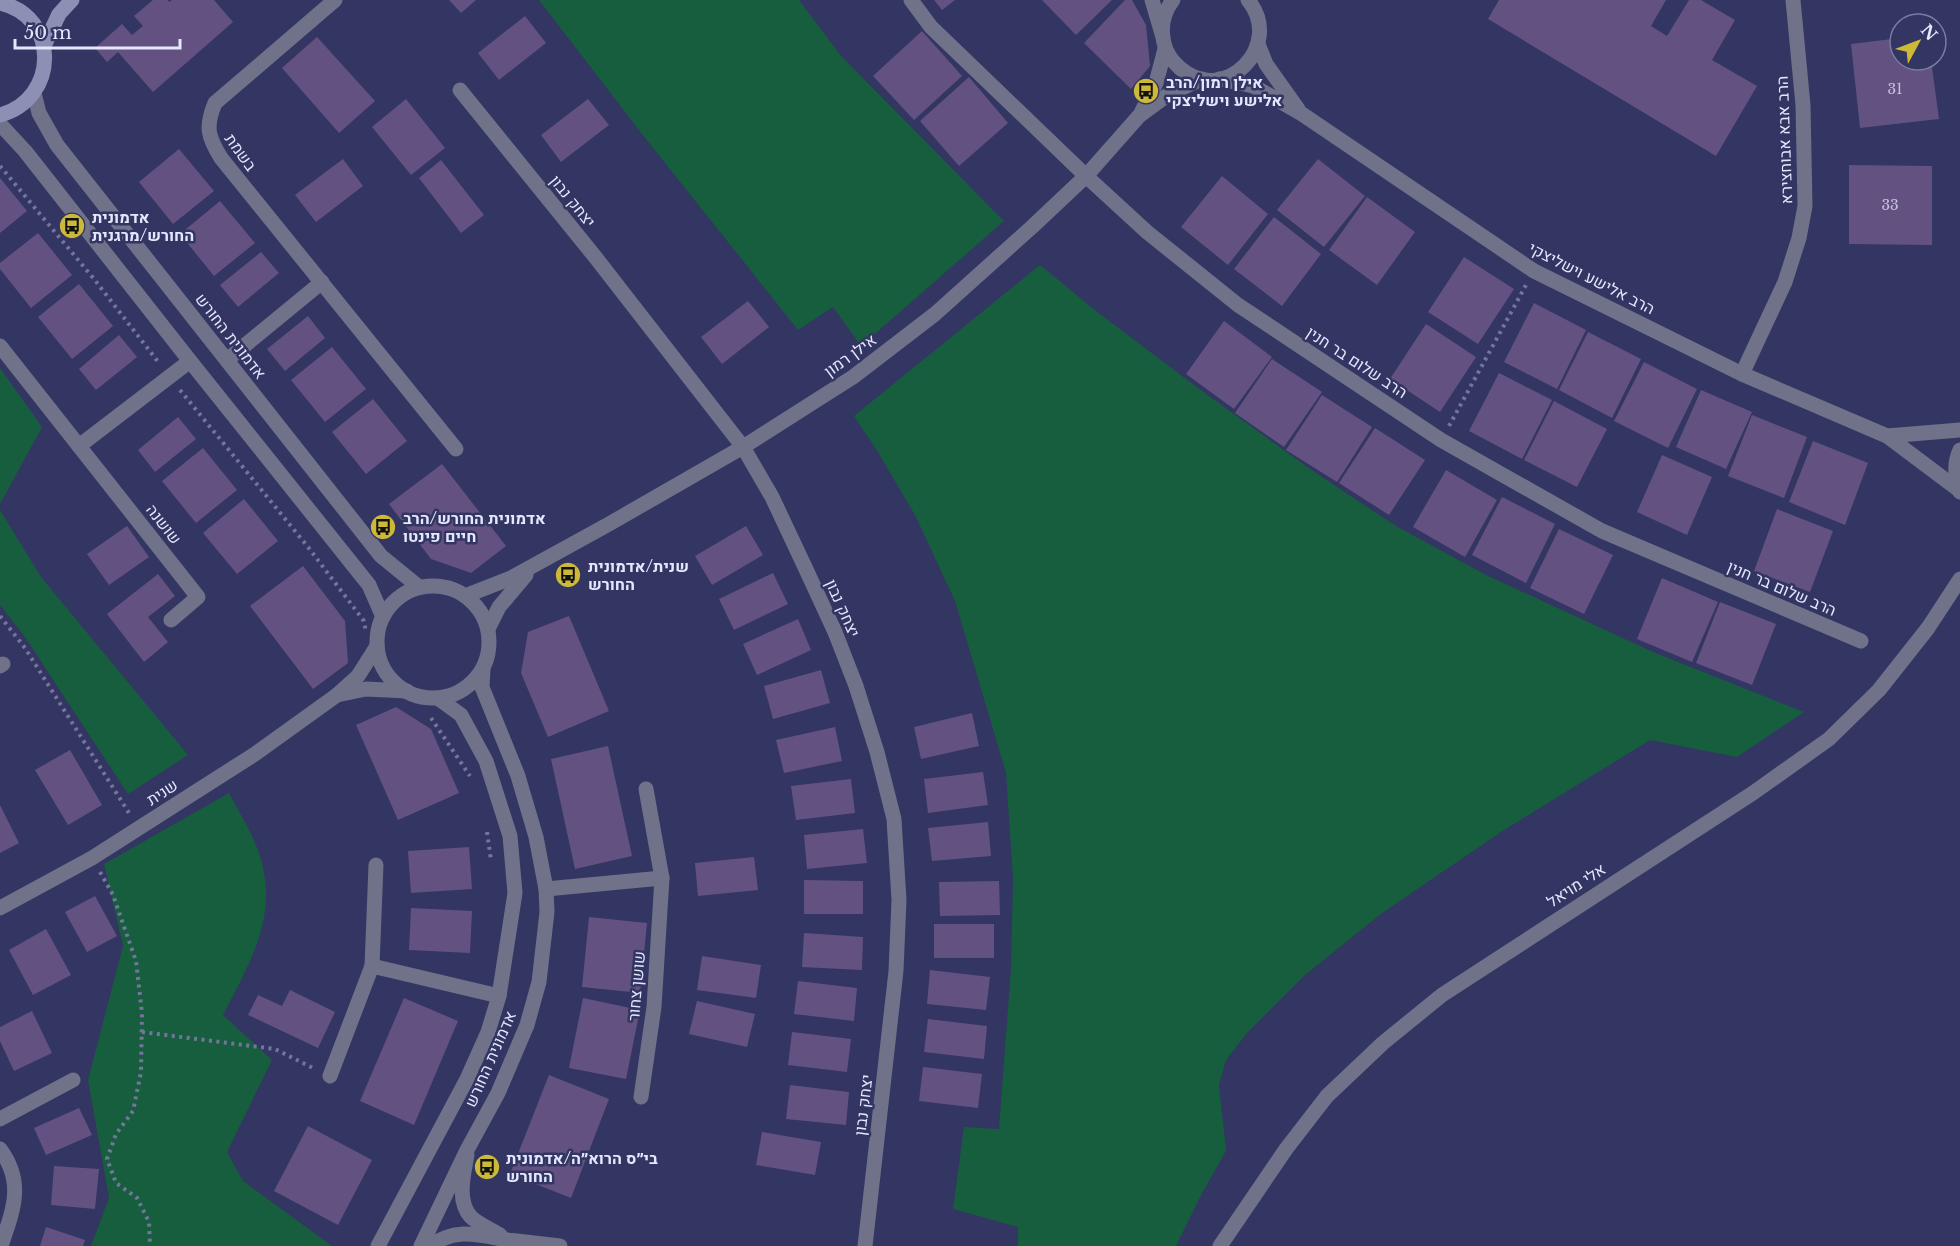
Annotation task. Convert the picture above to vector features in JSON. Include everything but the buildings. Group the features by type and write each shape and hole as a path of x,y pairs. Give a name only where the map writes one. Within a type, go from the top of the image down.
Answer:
{"main road":[{"path":"44,46 59,14 72,0"},
{"path":"0,1 27,16 38,30 44,46 45,67 34,93 18,107 0,115"}],"street":[{"name":"בשמת","path":"335,0 215,103 209,119 210,140 221,158 456,449"},
{"name":"הרב שלום בר חנין","path":"910,0 932,27 1086,176 1147,232 1238,305 1441,440 1602,531 1861,641"},
{"path":"1152,0 1163,42 1174,63 1186,74 1202,79"},
{"name":"אילן רמון","path":"1139,116 1156,83 1163,42 1162,20 1173,0"},
{"path":"1248,0 1258,19"},
{"path":"1220,79 1233,75 1253,56 1258,44 1258,19 1265,0"},
{"name":"הרב אבא אבוחצירא","path":"1742,374 1785,282 1799,238 1805,206 1803,105 1793,0"},
{"name":"הרב אלישע וישליצקי","path":"1258,44 1266,64 1302,114"},
{"name":"אילן רמון","path":"465,596 491,587 537,564 743,447 853,377 935,314 1086,176 1139,116 1169,94 1202,79"},
{"name":"הרב אלישע וישליצקי","path":"1202,79 1220,79 1253,86 1302,114 1534,271 1742,374 1887,436 1959,490"},
{"name":"יצחק נבון","path":"460,90 596,258 743,447 772,497 835,632 856,686 878,752 894,819 898,900 896,971 865,1246"},
{"name":"אדמונית החורש","path":"34,93 39,113 57,145 381,556 420,587"},
{"path":"0,124 25,151 369,585 383,617"},
{"path":"227,360 322,282"},
{"name":"שושנה","path":"0,346 198,597 171,620"},
{"path":"79,446 190,361"},
{"name":"הרב אלישע וישליצקי","path":"1887,436 1960,430"},
{"path":"1959,490 1955,473 1960,450"},
{"name":"אילן רמון","path":"488,629 499,607 537,564"},
{"name":"אלי מויאל","path":"1224,1243 1286,1149 1327,1096 1383,1043 1442,995 1753,793 1829,739 1879,690 1928,628 1960,579"},
{"path":"420,587 447,588 465,596 479,610 488,629 489,650 483,669 465,689 440,699 424,698 398,686 385,671 377,646 379,626 383,617 399,598 420,587"},
{"name":"שנית","path":"0,908 92,858 255,754 337,695 358,676 377,646"},
{"name":"אדמונית החורש","path":"421,1246 467,1150 498,1093 527,1024 538,982 547,912 546,889 536,837 518,776 482,687 483,669"},
{"name":"שנית","path":"337,695 366,690 407,691"},
{"name":"אדמונית החורש","path":"378,1246 467,1079 488,1032 499,996 515,893 510,836 486,761 461,715 440,699"},
{"name":"שושן צחור","path":"641,1097 654,1007 662,879 646,789"},
{"path":"330,1076 372,966 376,865"},
{"path":"546,889 662,879"},
{"path":"372,966 499,996"},
{"path":"0,1119 73,1080"},
{"path":"0,1149 7,1159 15,1182 14,1207 1,1246"},
{"path":"467,1150 462,1185 463,1202 471,1216 508,1240"},
{"path":"430,1246 444,1236 474,1233 508,1240 560,1246"}],"path":[{"path":"1441,440 1534,271"},
{"path":"0,616 25,648 139,829"},
{"path":"92,858 113,895 136,961 142,1013 141,1072 133,1111 116,1134 107,1159 116,1183 137,1198 149,1222 150,1246"},
{"path":"142,1032 274,1049 330,1076"}],"green space":[{"path":"539,0 799,0 841,56 1004,221 861,346 833,307 798,330"},
{"path":"1040,265 1096,311 1198,388 1310,469 1396,526 1486,575 1653,652 1804,712 1737,757 1650,740 1504,830 1382,913 1305,975 1247,1033 1226,1060 1219,1085 1226,1151 1176,1246 1018,1246 1018,1227 953,1209 964,1127 999,1129 1011,968 1013,879 1006,773 955,601 915,515 854,416"},
{"path":"0,368 42,427 0,504"},
{"path":"0,510 41,577 188,755 128,794 25,637 0,605"},
{"path":"229,793 253,838 262,863 266,886 261,930 254,951 223,1015 272,1060 227,1152 243,1181 332,1246 91,1246 109,1198 88,1080 123,946 104,864"}],"place":[{"name":"אילן רמון/הרב אלישע וישליצקי","path":"1146,91"},
{"name":"אדמונית החורש/מרגנית","path":"72,226"},
{"name":"אדמונית החורש/הרב חיים פינטו","path":"383,527"},
{"name":"שנית/אדמונית החורש","path":"568,575"},
{"name":"בי״ס הרוא״ה/אדמונית החורש","path":"487,1167"}]}
